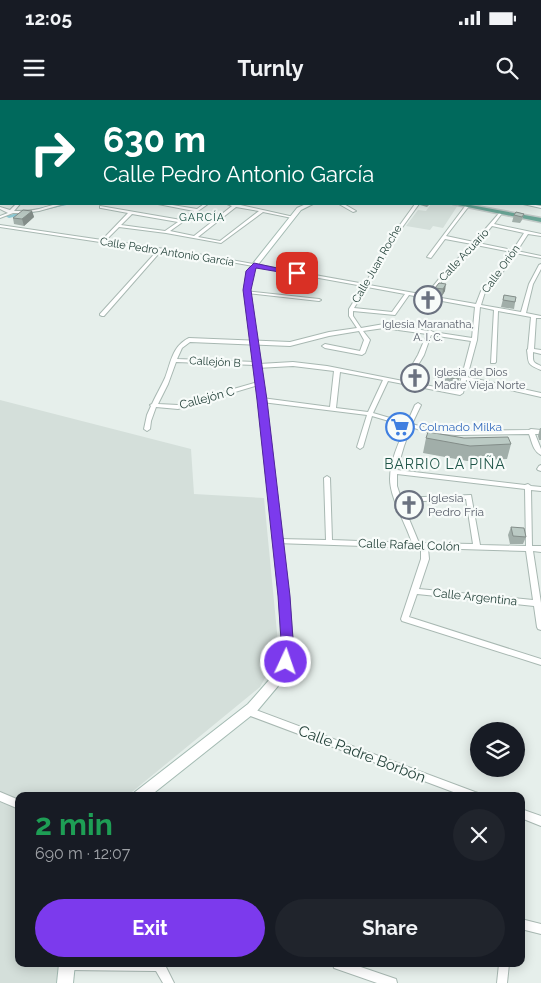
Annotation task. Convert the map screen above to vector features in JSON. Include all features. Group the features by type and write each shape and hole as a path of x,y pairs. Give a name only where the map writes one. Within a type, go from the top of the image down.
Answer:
{"main road":[{"path":"145,792 248,711 273,684 288,654 278,541 260,383 247,292 250,271 254,265 299,209 308,205"},
{"path":"462,205 541,220"},
{"path":"65,983 67,967"}],"street":[{"path":"10,213 17,205"},
{"path":"40,209 45,205"},
{"path":"0,218 10,213 58,205"},
{"path":"166,205 196,210"},
{"path":"166,232 204,205"},
{"path":"195,237 236,205 292,218"},
{"path":"343,205 354,211"},
{"name":"Calle Juan Roche","path":"325,346 362,353 367,340 351,316 350,309 388,249 400,224 415,205"},
{"path":"429,257 467,206"},
{"path":"102,207 181,221"},
{"path":"0,208 10,213"},
{"path":"118,226 222,241 262,211"},
{"path":"102,242 131,212"},
{"name":"Calle Acuario","path":"427,297 446,273 476,244 501,212"},
{"path":"492,225 541,235"},
{"name":"Calle Pedro Antonio García","path":"0,226 254,265 541,317"},
{"name":"Calle Orión","path":"478,306 483,290 491,286 526,232"},
{"path":"443,237 541,257"},
{"path":"102,315 160,250"},
{"path":"523,314 531,284 541,265"},
{"path":"247,292 320,300"},
{"path":"350,309 393,314 408,293"},
{"path":"478,306 474,340 465,378 541,395"},
{"path":"493,362 496,310"},
{"path":"534,316 530,350 531,362 541,368"},
{"path":"147,429 153,405 168,377 173,360 185,342 191,339 290,344 360,328 384,326 474,340"},
{"path":"404,383 421,354 430,332"},
{"path":"530,350 541,352"},
{"name":"Callejón B","path":"173,360 257,365 293,364 337,370 460,393 465,378"},
{"path":"333,409 337,370"},
{"path":"360,446 370,414 386,379"},
{"name":"Callejón C","path":"153,405 178,407 260,383"},
{"path":"262,400 370,414 430,432 464,435 541,432"},
{"path":"418,405 408,424 394,472 393,485 425,559 405,619 541,662"},
{"path":"531,431 537,448 541,452"},
{"path":"394,472 541,489"},
{"path":"327,478 329,542"},
{"path":"528,486 529,548 541,627"},
{"path":"400,500 469,497 477,546"},
{"name":"Calle Rafael Colón","path":"278,541 541,549"},
{"name":"Calle Argentina","path":"414,591 537,603"},
{"name":"Calle Padre Borbón","path":"248,711 464,792"},
{"path":"0,796 15,803"},
{"path":"525,815 541,821"},
{"path":"525,925 541,929"},
{"path":"161,967 169,983"},
{"path":"347,967 392,983"},
{"path":"502,983 504,967"}],"shaded area":[{"path":"430,205 458,205 443,228 433,226 430,230 406,226 418,210 426,211"},
{"path":"0,400 191,449 194,494 264,498 279,653 260,687 132,792 15,792 15,967 62,967 60,983 0,983"}],"building":[{"path":"23,210 32,211 22,219 13,218"},
{"path":"516,212 524,214 522,217 514,215"},
{"path":"439,283 446,284 443,289 435,288"},
{"path":"504,295 516,297 515,302 503,300"},
{"path":"417,365 422,366 419,375 412,373"},
{"path":"447,370 461,372 459,379 445,377"},
{"path":"428,432 464,438 508,437 511,444 470,446 426,438"},
{"path":"511,527 524,528 526,537 513,536"}],"waterway":[{"path":"9,216 62,205"}],"place":[{"name":"Iglesia Maranatha, A. I. C.","path":"428,300"},
{"name":"Iglesia de Dios Madre Vieja Norte","path":"415,378"},
{"name":"Colmado Milka","path":"400,427"},
{"name":"Iglesia Pedro Fria","path":"409,505"}],"district":[{"name":"GARCÍA","path":"202,217"},
{"name":"BARRIO LA PIÑA","path":"445,464"}],"route":[{"path":"286,662 288,654 284,596 272,506 262,400 247,290 250,271 254,265 297,273"}]}
